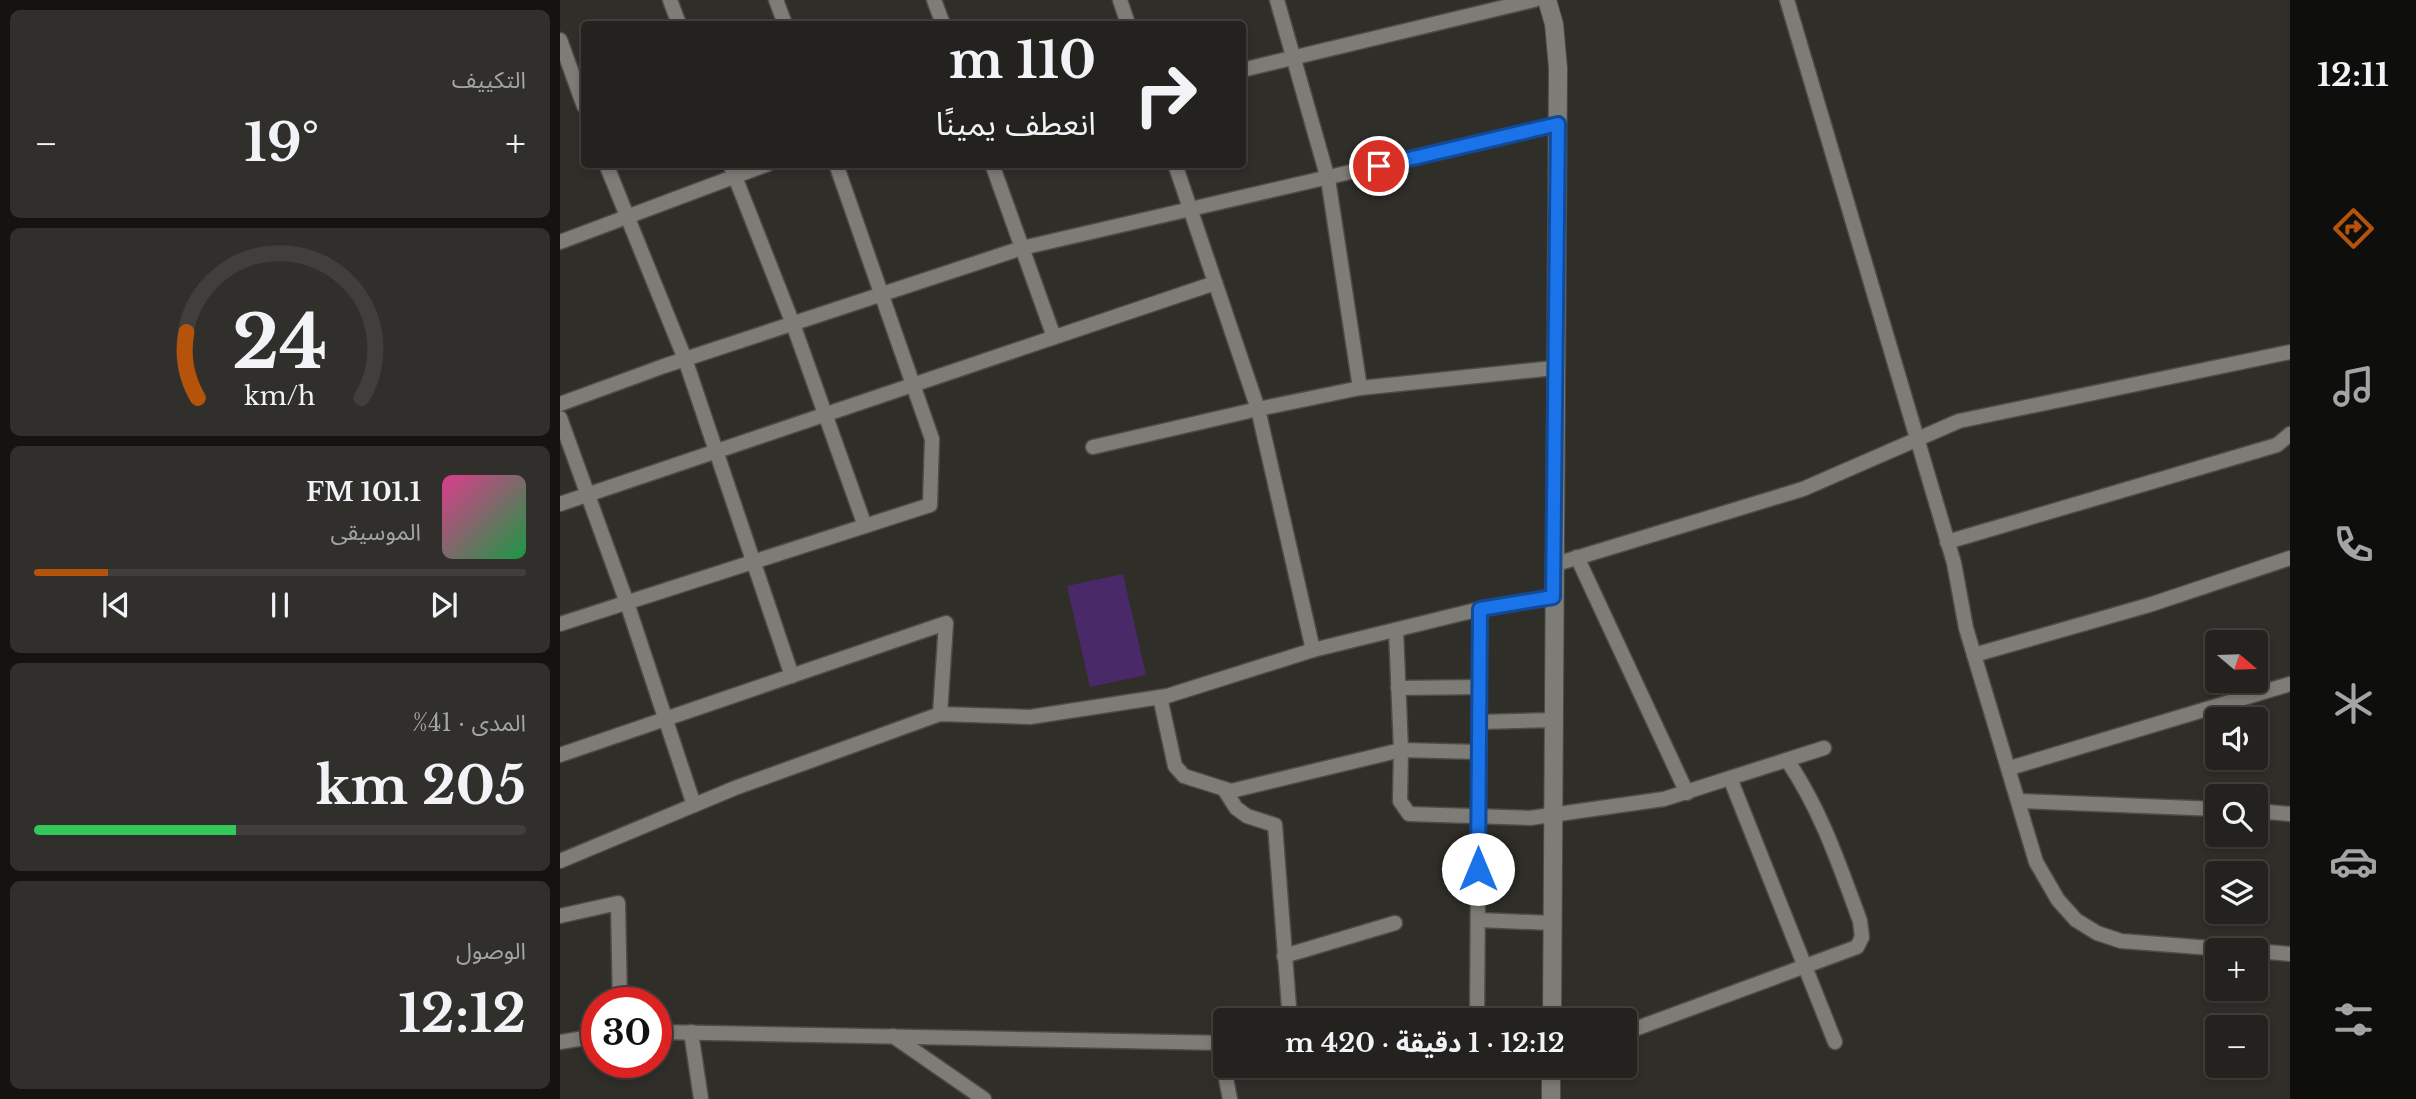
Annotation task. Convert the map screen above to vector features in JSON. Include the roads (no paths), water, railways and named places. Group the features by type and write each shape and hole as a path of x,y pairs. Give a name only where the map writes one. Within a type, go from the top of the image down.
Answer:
{"street":[{"path":"670,0 678,21"},
{"path":"776,0 784,21"},
{"path":"934,0 942,21"},
{"path":"1120,0 1127,21"},
{"path":"1277,0 1328,179 1360,388"},
{"path":"1246,69 1534,0"},
{"path":"1547,0 1554,24 1558,68 1552,1008"},
{"path":"1787,0 1917,437 1947,542 1974,655 2020,801 2036,862 2058,900 2076,920 2097,933 2121,941 2205,948"},
{"path":"560,40 581,98"},
{"path":"560,404 685,359 1022,248 1558,124"},
{"path":"608,168 685,359 792,676"},
{"path":"560,624 930,505 932,439 837,168"},
{"path":"993,168 1054,337"},
{"path":"1176,168 1258,408 1313,650"},
{"path":"560,242 626,217 732,170 793,324 865,526"},
{"path":"560,504 1215,282"},
{"path":"1553,565 1803,489 1917,437 1959,421 2290,352"},
{"path":"1093,447 1258,408 1360,388 1554,368"},
{"path":"560,418 627,603 694,805"},
{"path":"1947,542 2277,445 2290,434"},
{"path":"1577,557 1687,793"},
{"path":"1974,655 2149,606 2290,558"},
{"path":"560,861 694,805 940,714 1030,717 1160,697 1313,650 1480,609 1553,597"},
{"path":"1477,1008 1480,609"},
{"path":"560,755 946,623 940,714"},
{"path":"1396,630 1401,750 1400,801 1402,808 1409,814 1421,817 1530,818 1664,799 1824,748"},
{"path":"2010,768 2290,684"},
{"path":"1398,688 1479,687"},
{"path":"1160,697 1175,766 1184,776 1224,789 1244,790 1322,766 1401,750 1479,752"},
{"path":"1479,722 1553,720"},
{"path":"1637,1028 1857,947 1862,937 1860,921 1825,825 1810,793 1787,760"},
{"path":"1730,778 1835,1042"},
{"path":"1224,789 1236,808 1247,816 1275,825 1289,1008"},
{"path":"2020,801 2205,809"},
{"path":"2268,812 2290,814"},
{"path":"560,916 618,903 620,987"},
{"path":"1478,920 1552,923"},
{"path":"1284,956 1395,923"},
{"path":"2268,952 2290,954"},
{"path":"672,1032 1213,1043"},
{"path":"691,1032 701,1099"},
{"path":"892,1035 984,1099"},
{"path":"560,1042 581,1039"},
{"path":"1227,1078 1230,1099"},
{"path":"1551,1078 1551,1099"}]}
